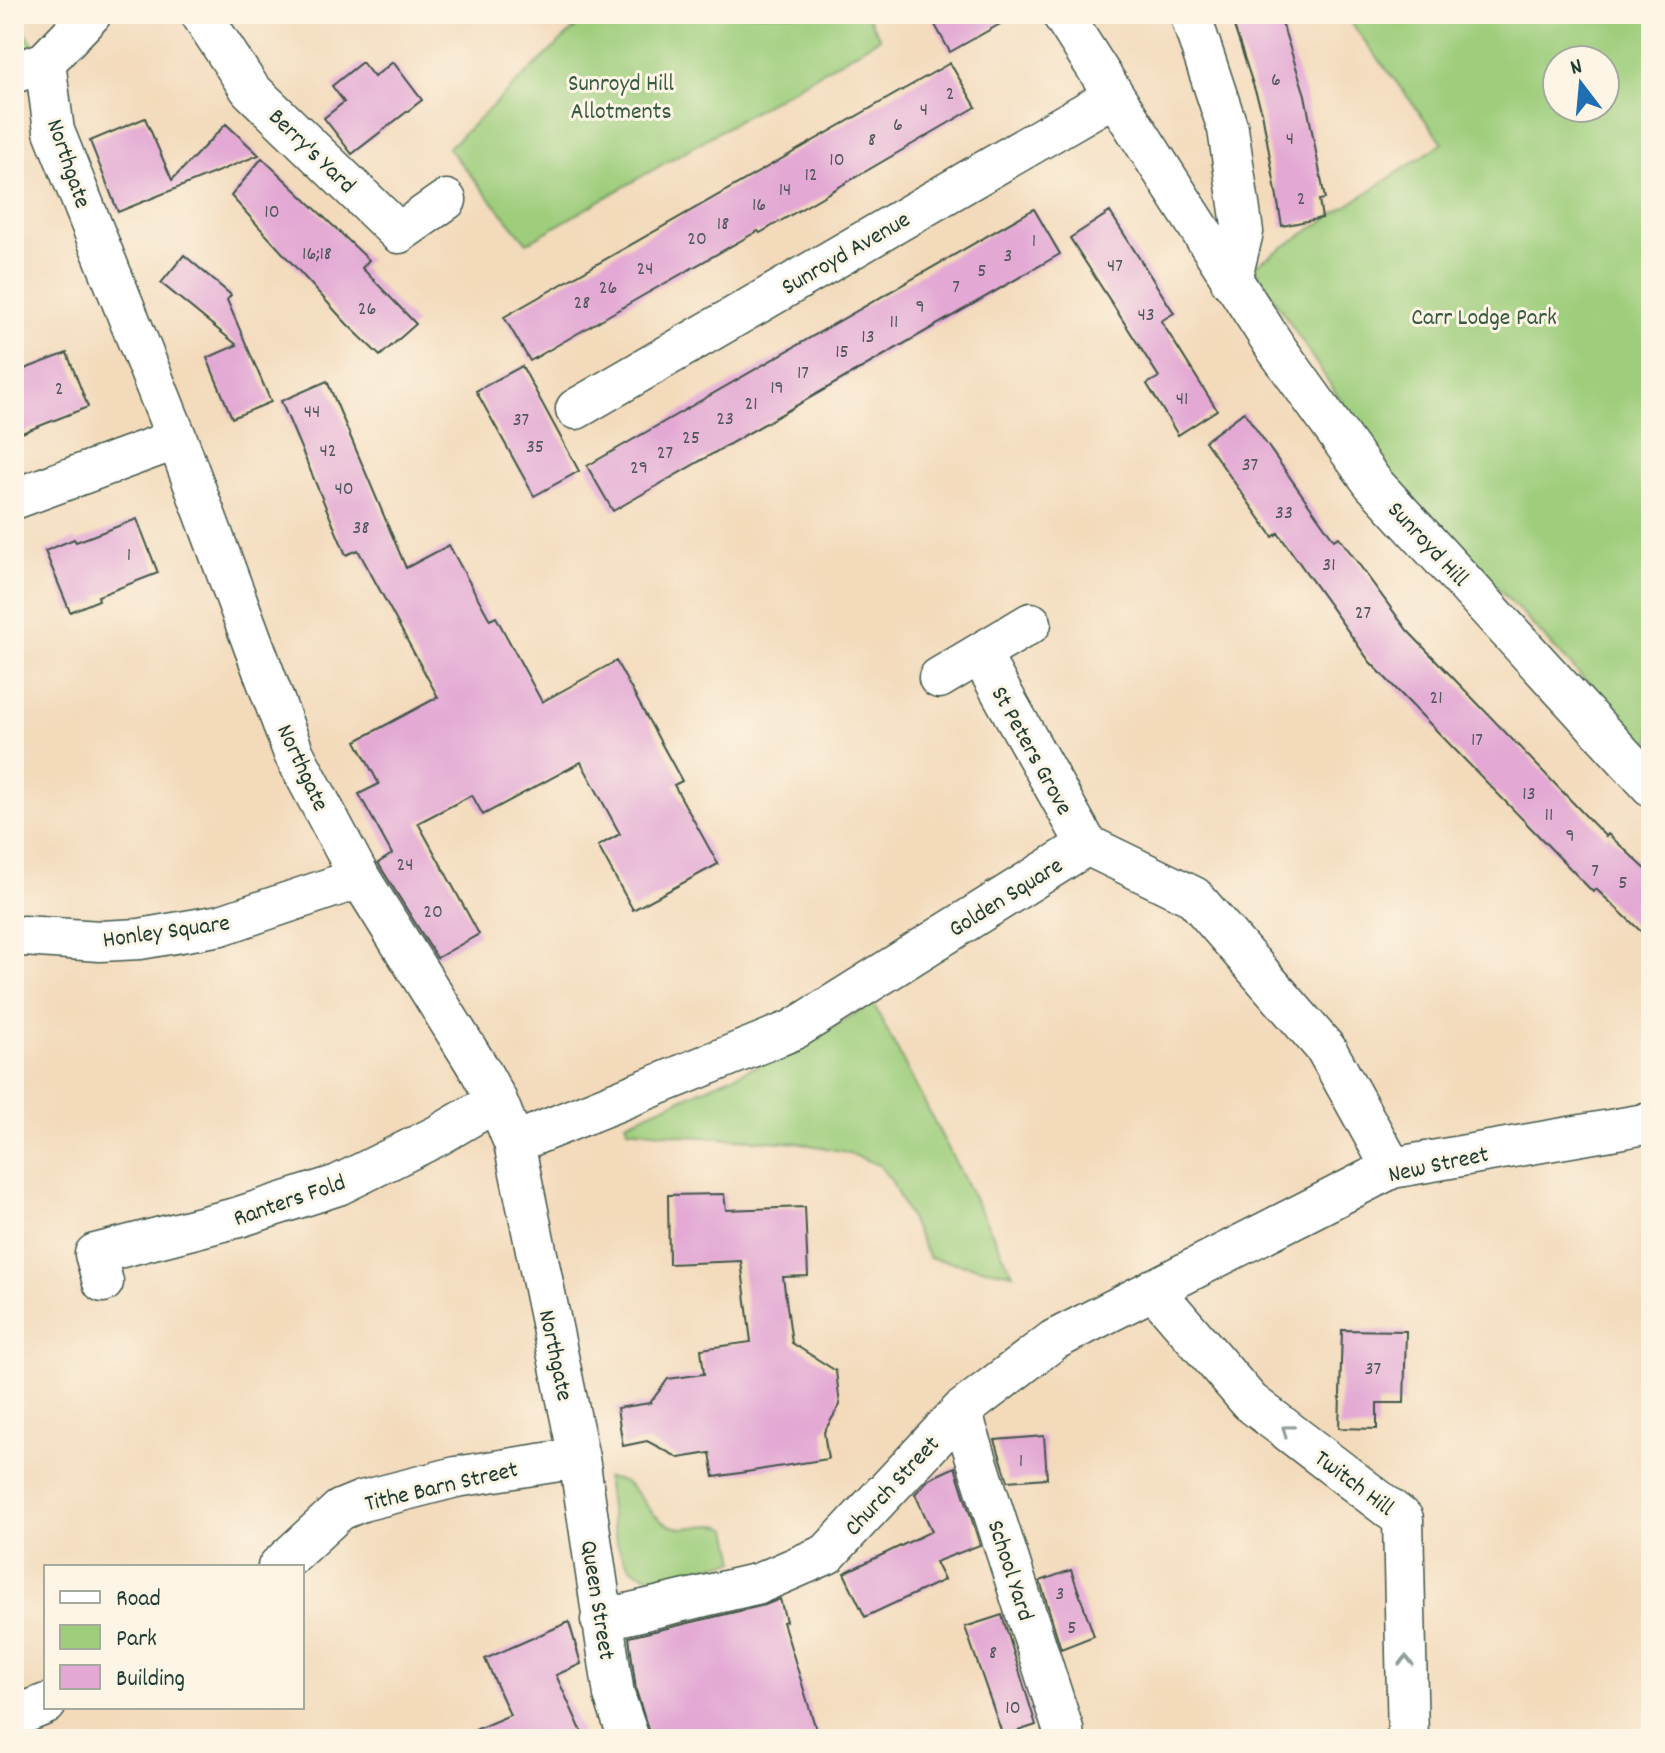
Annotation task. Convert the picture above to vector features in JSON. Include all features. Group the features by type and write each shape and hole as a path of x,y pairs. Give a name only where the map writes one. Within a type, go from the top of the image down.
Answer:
{"street":[{"path":"30,67 91,14"},
{"name":"Berry's Yard","path":"201,14 250,89 399,233 446,200"},
{"name":"Sunroyd Hill","path":"1062,14 1231,281 1373,483 1651,786"},
{"path":"1190,14 1228,129 1243,232 1231,281"},
{"name":"Northgate","path":"30,67 177,439 294,754 360,878 497,1101 514,1143 579,1458"},
{"name":"Sunroyd Avenue","path":"576,409 1114,96"},
{"path":"14,499 177,439"},
{"path":"939,678 1031,623"},
{"name":"St Peters Grove","path":"980,654 1087,845"},
{"name":"Golden Square","path":"514,1143 793,1030 1087,845 1194,897 1326,1049 1392,1168"},
{"name":"Honley Square","path":"14,938 140,939 221,925 360,878"},
{"name":"Ranters Fold","path":"103,1282 95,1254 239,1217 338,1185 437,1136 497,1101"},
{"name":"New Street","path":"1153,1289 1392,1168 1651,1123"},
{"name":"Church Street","path":"601,1620 760,1583 827,1554 961,1411 1054,1340 1153,1289"},
{"name":"Twitch Hill","path":"1153,1289 1250,1402 1403,1519 1408,1739"},
{"name":"School Yard","path":"961,1411 1063,1734"},
{"name":"Tithe Barn Street","path":"280,1565 340,1510 362,1501 456,1477 579,1458"},
{"name":"Queen Street","path":"579,1458 614,1695 629,1739"},
{"path":"14,1717 44,1705"}],"green space":[{"path":"14,14 45,62 14,73"},
{"name":"Sunroyd Hill Allotments","path":"590,14 866,14 880,38 527,243 448,148"},
{"name":"Carr Lodge Park","path":"1344,14 1651,14 1651,750 1388,472 1253,267 1443,143"},
{"path":"873,1003 1013,1274 929,1258 892,1182 879,1165 846,1152 800,1143 628,1129 626,1123 797,1048"},
{"path":"606,1478 626,1484 660,1520 669,1525 684,1528 714,1525 729,1529 736,1561 655,1577 640,1573 629,1565 621,1553 612,1523"}],"building":[{"path":"929,14 1018,14 950,52"},
{"path":"1230,14 1279,14 1305,95 1325,199 1319,200 1322,218 1282,226 1262,112"},
{"path":"362,62 374,77 393,62 422,100 352,154 324,118 344,102 332,86"},
{"path":"950,63 976,107 760,233 758,231 530,361 504,317"},
{"path":"145,118 172,180 226,124 259,155 118,212 90,141"},
{"path":"262,158 369,260 362,268 416,324 380,356 231,196"},
{"path":"1034,209 1060,254 613,511 587,466"},
{"path":"1110,212 1174,313 1161,321 1217,410 1178,435 1147,384 1159,377 1070,238"},
{"path":"184,255 231,295 227,300 271,402 232,418 207,358 237,345 161,283"},
{"path":"67,353 88,407 14,436 14,373"},
{"path":"522,366 579,471 534,496 476,391"},
{"path":"327,381 406,568 449,545 490,620 496,617 542,702 616,661 682,781 674,785 718,864 633,910 598,846 620,834 581,762 483,815 472,795 418,823 479,934 437,958 378,863 392,854 359,794 379,784 356,741 438,697 358,550 346,555 281,401"},
{"path":"1244,412 1334,540 1339,537 1407,630 1606,837 1608,834 1651,874 1651,941 1596,889 1593,892 1370,662 1278,533 1273,537 1205,441"},
{"path":"137,519 158,573 98,596 99,600 70,612 45,551"},
{"path":"724,1194 726,1210 805,1207 808,1276 783,1277 792,1343 836,1371 840,1405 824,1432 828,1459 714,1477 710,1453 679,1458 647,1441 623,1446 617,1408 650,1403 668,1379 704,1374 701,1349 751,1342 741,1261 669,1264 668,1195"},
{"path":"1342,1330 1406,1331 1404,1403 1377,1403 1377,1429 1339,1428"},
{"path":"1044,1436 1047,1478 1008,1481 995,1440"},
{"path":"955,1467 980,1545 935,1562 944,1580 865,1617 844,1573 932,1531 915,1494 929,1479"},
{"path":"1071,1570 1094,1636 1061,1649 1040,1581"},
{"path":"780,1599 786,1621 783,1622 819,1739 651,1739 636,1690 629,1637"},
{"path":"1002,1615 1036,1725 1003,1736 965,1627"},
{"path":"569,1622 581,1664 556,1675 585,1739 454,1739 510,1715 485,1659"}]}
